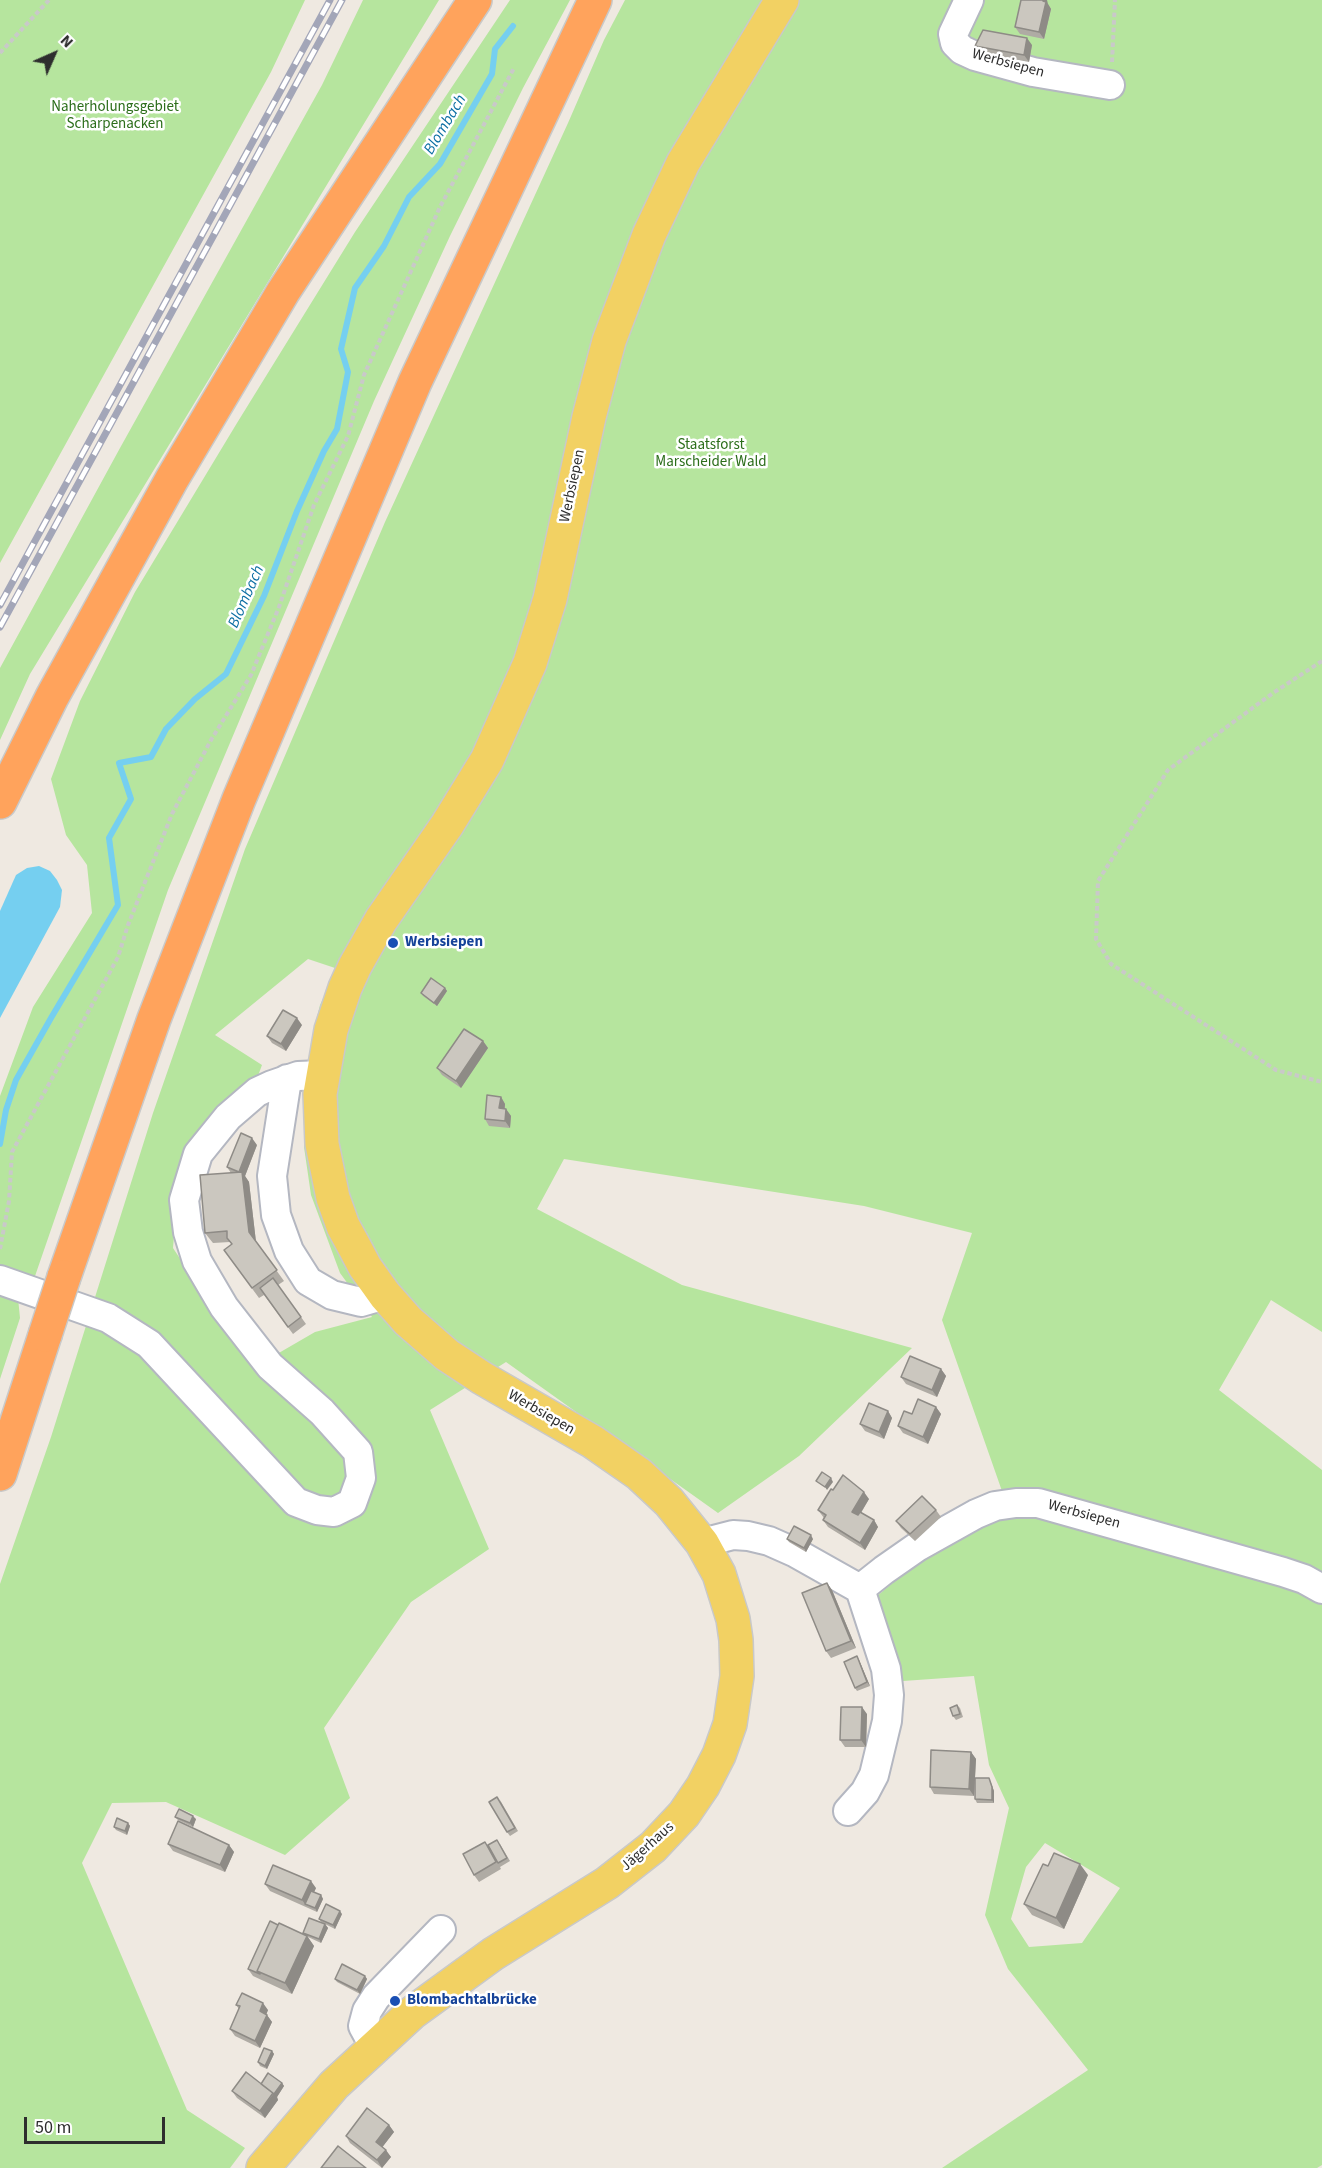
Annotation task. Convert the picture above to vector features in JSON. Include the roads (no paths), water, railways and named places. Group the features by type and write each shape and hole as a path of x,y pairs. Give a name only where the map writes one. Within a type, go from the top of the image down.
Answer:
{"highway":[{"path":"0,802 52,697 178,469 283,292 475,0"},
{"path":"0,1474 64,1277 154,1019 239,799 415,382 595,0"}],"main road":[{"name":"Werbsiepen","path":"702,1543 669,1502 639,1474 593,1443 447,1355 408,1321 385,1295 360,1258 343,1226 333,1198 327,1177 321,1136 320,1094 335,1014 364,949 399,893 468,793 511,711 530,663 545,615 589,417 609,341 636,268 683,163 782,0"},
{"name":"Jägerhaus","path":"263,2168 314,2107 374,2046 412,2013 456,1979 607,1883 635,1862 674,1827 698,1794 726,1738 734,1708 738,1676 733,1620 719,1574 702,1543"}],"street":[{"name":"Werbsiepen","path":"969,0 953,34 955,43 962,51 1033,72 1110,85"},
{"path":"0,1280 108,1318 149,1344 296,1503 317,1510 334,1512 352,1503 361,1478 358,1452 322,1412 270,1366 246,1338 197,1261 188,1232 184,1200 198,1154 228,1117 257,1092 298,1076 322,1075"},
{"path":"287,1079 272,1176 276,1215 289,1251 308,1281 332,1295 361,1302 385,1295"},
{"name":"Werbsiepen","path":"860,1589 917,1547 976,1514 995,1506 1016,1503 1038,1503 1283,1572 1304,1579 1322,1589"},
{"path":"702,1543 733,1535 769,1541 796,1553 860,1589 886,1669 889,1695 887,1721 876,1767 865,1792 848,1811"},
{"path":"374,2046 363,2026 367,2011 376,1997 441,1930"}],"water":[{"path":"39,866 50,871 57,880 62,890 60,907 0,1018 0,911 16,875 27,868"}],"waterway":[{"name":"Blombach","path":"0,1144 6,1110 16,1080 118,905 109,838 131,799 119,763 151,757 166,729 195,699 226,674 264,596 297,511 324,451 337,429 348,372 341,349 355,288 384,246 409,197 440,164 492,74 495,49 513,26"}],"railway":[{"path":"0,605 330,0"},
{"path":"0,627 342,0"}],"place":[{"name":"Werbsiepen","path":"393,943"},
{"name":"Blombachtalbrücke","path":"395,2001"}],"park label":[{"name":"Naherholungsgebiet Scharpenacken","path":"115,116"},
{"name":"Staatsforst Marscheider Wald","path":"711,454"}]}
